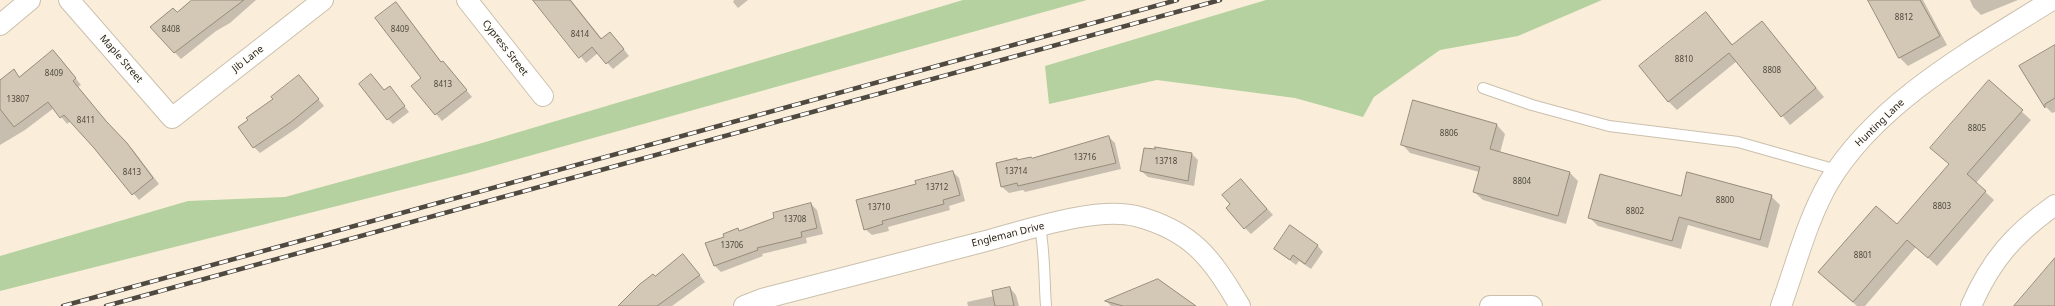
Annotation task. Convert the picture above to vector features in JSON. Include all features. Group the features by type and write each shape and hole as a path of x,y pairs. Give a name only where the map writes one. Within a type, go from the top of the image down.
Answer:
{"street":[{"path":"0,25 30,0"},
{"name":"Maple Street","path":"70,0 172,118"},
{"name":"Jib Lane","path":"172,118 323,0"},
{"name":"Cypress Street","path":"467,0 543,96"},
{"name":"Hunting Lane","path":"1781,306 1818,204 1845,156 1871,129 1915,90 1954,61 2052,0"},
{"path":"1971,306 1989,270 2002,252 2028,225 2055,205"},
{"name":"Engleman Drive","path":"744,306 762,299 1040,227 1089,216 1106,214 1136,216 1162,225 1183,236 1200,248 1212,260 1240,306"},
{"path":"1490,306 1532,306"}],"lane":[{"path":"1483,88 1532,105 1609,126 1738,142 1837,170"},
{"path":"1040,227 1045,250 1044,285 1046,306"}],"green space":[{"path":"963,0 1087,0 468,173 0,291 0,256 188,201 285,197 482,143"},
{"path":"1266,0 1602,0 1518,36 1440,50 1374,97 1363,117 1295,98 1157,80 1049,104 1045,66"}],"building":[{"path":"192,0 244,0 174,53 150,27 173,8 177,12"},
{"path":"533,0 570,0 601,39 610,32 624,49 606,64 592,47 579,58"},
{"path":"1868,0 1920,0 1940,36 1899,58"},
{"path":"396,2 441,62 443,61 467,90 435,115 411,86 421,78 375,18"},
{"path":"1706,12 1732,45 1762,21 1816,88 1781,117 1729,53 1668,102 1639,66"},
{"path":"2055,45 2055,98 2045,104 2045,108 2019,66"},
{"path":"53,50 76,78 73,81 106,121 127,143 153,178 132,195 94,148 64,115 60,118 48,102 14,127 0,109 0,80 14,69 19,77"},
{"path":"371,74 384,90 390,86 405,106 387,120 359,84"},
{"path":"299,75 319,99 291,122 253,148 238,127 248,120 246,118 273,99 271,97"},
{"path":"1989,80 2023,110 1967,174 1986,191 1928,258 1907,240 1853,302 1818,272 1876,206 1897,224 1949,164 1930,148"},
{"path":"1413,100 1497,124 1490,149 1570,172 1558,216 1473,192 1480,167 1401,145"},
{"path":"1109,136 1116,163 1018,186 1017,183 1001,187 996,163 1017,158 1017,160 1032,158"},
{"path":"1155,147 1192,153 1188,181 1140,171 1144,148 1155,149"},
{"path":"953,171 960,195 943,200 944,204 882,221 883,224 864,230 856,200 916,184 915,181"},
{"path":"1687,172 1772,195 1760,240 1679,217 1672,241 1588,218 1600,174 1681,196"},
{"path":"1241,179 1267,209 1244,229 1226,208 1230,204 1222,195"},
{"path":"811,203 817,228 801,232 802,237 757,248 758,250 714,266 705,243 724,237 723,234 738,228 739,231 774,218 773,213"},
{"path":"1290,225 1318,245 1305,264 1293,255 1290,260 1274,249"},
{"path":"683,254 700,275 657,306 618,306 640,284 653,274 655,276"},
{"path":"2055,258 2055,306 2014,306"},
{"path":"1158,279 1196,306 1123,306 1105,301"},
{"path":"1010,287 1014,306 995,306 992,291"}],"railway":[{"path":"63,306 1177,0"},
{"path":"106,306 1220,0"}]}
